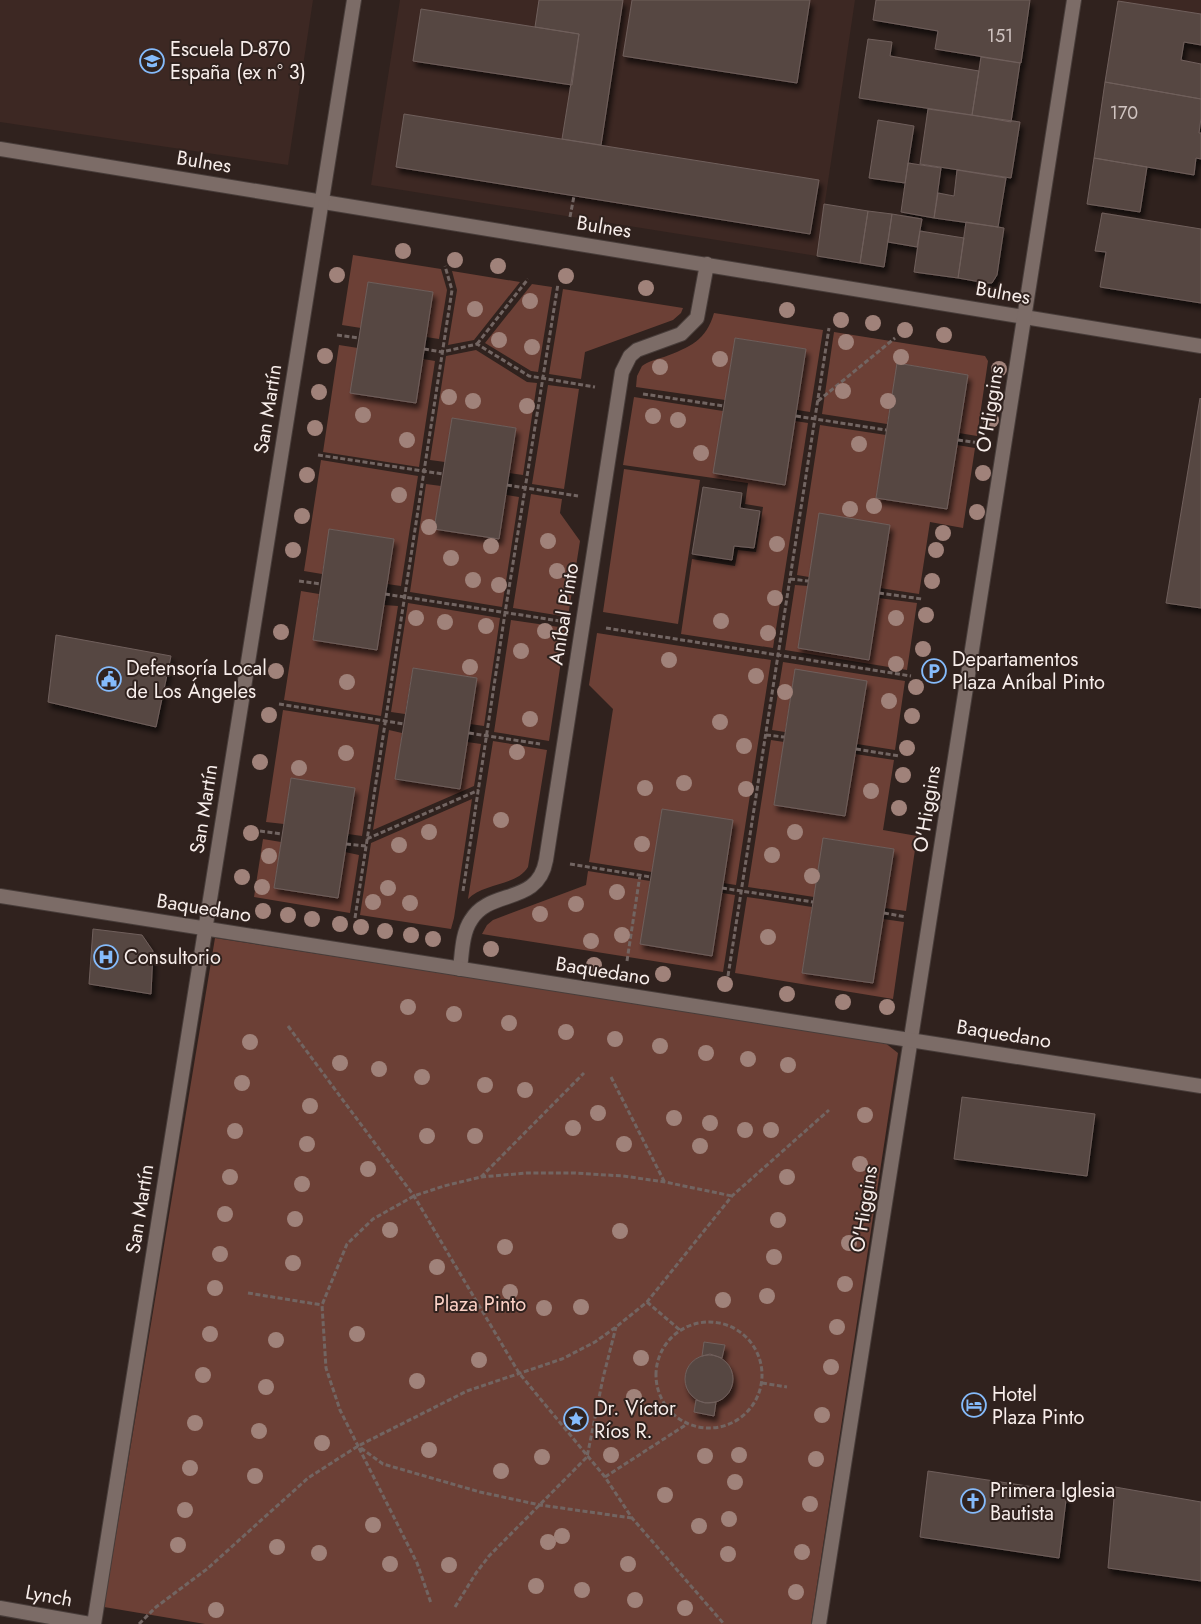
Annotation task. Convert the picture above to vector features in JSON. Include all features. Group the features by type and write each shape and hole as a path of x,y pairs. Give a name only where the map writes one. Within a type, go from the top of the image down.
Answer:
{"street":[{"name":"San Martín","path":"92,1624 354,0"},
{"name":"O'Higgins","path":"819,1624 1074,0"},
{"name":"Bulnes","path":"0,148 1201,346"},
{"name":"Aníbal Pinto","path":"460,969 465,935 471,919 485,906 530,888 543,873 622,372 630,356 637,350 681,334 696,318 707,264"},
{"name":"Baquedano","path":"0,896 1201,1086"},
{"name":"Lynch","path":"0,1608 92,1624"}],"path":[{"path":"569,223 574,196"},
{"path":"355,918 452,290 445,266"},
{"path":"424,349 442,352 477,344 528,279"},
{"path":"463,896 505,613 558,284"},
{"path":"728,976 829,328"},
{"path":"337,335 359,338"},
{"path":"817,402 895,338"},
{"path":"477,344 529,376 724,406"},
{"path":"796,416 886,430"},
{"path":"958,440 980,444"},
{"path":"318,455 443,474"},
{"path":"507,484 602,500"},
{"path":"790,579 808,581"},
{"path":"299,581 321,584"},
{"path":"879,593 922,599"},
{"path":"385,594 911,676"},
{"path":"279,704 404,724"},
{"path":"469,733 564,748"},
{"path":"766,735 784,737"},
{"path":"856,749 899,756"},
{"path":"367,838 479,790"},
{"path":"260,831 282,834"},
{"path":"346,844 366,846"},
{"path":"546,860 651,877"},
{"path":"627,961 640,875"},
{"path":"722,888 813,902"},
{"path":"884,913 909,917"},
{"path":"288,1026 414,1196 519,1373 604,1477 632,1518 724,1624"},
{"path":"480,1177 584,1073"},
{"path":"611,1077 664,1182"},
{"path":"139,1624 156,1608 207,1569 308,1478 358,1446 467,1391 562,1359 595,1342 616,1327 647,1302 732,1196 829,1110"},
{"path":"431,1603 417,1563 340,1410 326,1368 322,1305 347,1244 373,1220 414,1196 480,1177 527,1173 623,1176 732,1196"},
{"path":"248,1293 322,1305"},
{"path":"647,1302 681,1330"},
{"path":"713,1323 730,1327 744,1336 755,1350 761,1366 762,1383 756,1400 746,1414 733,1423 718,1428 702,1428 687,1424 674,1415 664,1403 657,1388 656,1372 660,1356 668,1341 681,1330 696,1324 713,1323"},
{"path":"455,1607 489,1556 586,1457 616,1327"},
{"path":"762,1383 787,1387"},
{"path":"604,1477 687,1424"},
{"path":"358,1446 382,1464 480,1492 540,1505 632,1518"}],"shaded area":[{"name":"Escuela D-870 España (ex n° 3)","path":"0,0 313,0 288,165 0,122"},
{"path":"400,0 855,0 817,256 371,185"},
{"path":"1118,0 1201,0 1201,14 1118,1"}],"green space":[{"path":"353,255 441,269 447,290 439,339 426,337 433,292 368,282 361,328 342,325"},
{"path":"452,271 520,282 474,340 448,345 457,290"},
{"path":"532,284 552,287 538,372 531,371 485,343"},
{"path":"563,289 683,308 681,313 673,320 585,352 581,379 549,374"},
{"path":"714,313 823,330 810,412 797,410 806,349 735,338 725,400 636,387 637,376 642,366 650,361 682,350 696,342 702,337 711,323"},
{"path":"834,332 985,356 988,361 977,436 959,433 968,375 898,363 887,424 822,414"},
{"path":"339,345 358,348 351,393 415,403 423,359 435,361 419,467 323,452"},
{"path":"476,350 527,382 537,383 523,475 509,473 516,428 452,418 445,462 430,460 446,356"},
{"path":"548,385 579,389 564,489 532,484"},
{"path":"634,397 723,411 714,473 785,484 795,421 808,423 773,648 681,634 692,559 735,566 738,550 756,552 763,507 745,504 748,483 623,465"},
{"path":"820,425 886,435 876,498 947,509 957,445 975,448 963,528 930,522 919,594 880,588 890,525 820,514 809,577 797,575"},
{"path":"321,460 418,476 401,586 387,584 394,539 330,529 322,574 304,571"},
{"path":"624,469 700,480 678,624 603,612"},
{"path":"426,484 441,486 434,529 499,539 506,495 519,497 502,607 410,592"},
{"path":"531,494 562,499 560,513 580,541 568,617 513,608"},
{"path":"795,585 808,586 798,648 869,659 878,598 917,603 907,670 785,650"},
{"path":"301,591 319,594 313,640 376,650 384,605 398,606 381,716 284,700"},
{"path":"408,603 500,618 484,726 470,724 477,678 413,668 405,714 391,712"},
{"path":"511,620 566,628 549,741 494,732"},
{"path":"597,633 771,660 736,885 723,883 662,809 652,872 589,862 613,709 589,685"},
{"path":"783,662 905,681 895,750 857,744 866,681 795,670 785,732 772,730"},
{"path":"283,710 379,725 362,836 348,834 355,788 291,778 284,824 266,822"},
{"path":"389,730 402,733 396,780 460,789 467,742 481,744 474,786 373,830"},
{"path":"771,740 784,742 774,805 845,816 855,754 894,760 883,830 917,836 906,911 885,908 894,849 824,838 814,897 748,887"},
{"path":"493,741 547,750 528,867 516,878 482,890 468,899"},
{"path":"472,799 451,929 360,915 371,843"},
{"path":"263,839 281,842 274,888 337,898 345,852 359,855 350,913 254,897"},
{"path":"588,871 650,881 641,944 712,956 722,893 735,895 723,972 482,934 487,925 493,920 586,885"},
{"path":"747,897 812,907 802,973 873,983 883,919 904,922 893,999 735,973"},
{"name":"Plaza Pinto","path":"215,938 884,1042 898,1053 811,1624 205,1624 104,1607"}],"building":[{"path":"539,0 623,0 601,145 562,139 579,34 535,27"},
{"path":"632,0 810,0 797,83 623,56"},
{"path":"876,0 1030,0 1021,63 935,49 938,31 873,20"},
{"path":"1118,1 1201,14 1201,45 1184,42 1181,60 1201,64 1201,99 1105,82"},
{"path":"421,9 579,34 572,85 413,61"},
{"path":"868,39 892,42 890,56 979,71 972,115 859,98"},
{"path":"981,57 1020,63 1011,122 972,115"},
{"path":"1105,82 1201,99 1199,133 1201,133 1201,159 1196,158 1194,175 1094,158"},
{"path":"928,109 1020,122 1011,178 920,164"},
{"path":"404,114 819,180 810,234 396,167"},
{"path":"878,120 914,126 905,183 869,178"},
{"path":"1094,158 1147,167 1140,212 1087,204"},
{"path":"908,163 941,168 934,218 901,212"},
{"path":"957,170 1006,178 998,227 934,218 938,193 954,196"},
{"path":"824,204 868,211 860,263 817,256"},
{"path":"868,211 892,214 884,267 860,263"},
{"path":"1102,213 1201,229 1201,303 1100,287 1106,252 1095,251"},
{"path":"892,214 922,219 917,247 888,242"},
{"path":"966,222 1004,228 997,275 992,283 958,278"},
{"path":"920,231 964,238 958,278 914,272"},
{"path":"368,282 433,292 416,403 350,393"},
{"path":"735,338 806,349 785,485 713,473"},
{"path":"897,363 968,375 947,509 876,498"},
{"path":"1201,399 1201,608 1166,603"},
{"path":"452,418 516,428 499,539 434,529"},
{"path":"703,487 742,493 740,508 760,511 754,548 734,546 732,560 692,554"},
{"path":"819,513 890,525 869,660 798,648"},
{"path":"329,529 394,539 377,650 313,640"},
{"name":"Defensoría Local de Los Ángeles","path":"56,635 171,656 156,727 48,702"},
{"path":"413,668 477,678 460,789 395,779"},
{"path":"795,669 867,681 845,816 774,805"},
{"path":"291,778 355,788 338,898 274,888"},
{"path":"662,809 733,820 712,956 640,944"},
{"path":"823,838 894,849 873,983 802,973"},
{"path":"93,929 142,935 153,951 151,994 89,984"},
{"path":"962,1097 1095,1114 1087,1176 954,1159"},
{"path":"704,1342 725,1345 722,1358 710,1354 702,1356"},
{"path":"704,1355 714,1355 726,1362 733,1374 733,1384 726,1396 714,1403 704,1403 696,1399 689,1392 685,1384 685,1374 689,1366 696,1359"},
{"path":"696,1400 705,1403 716,1402 714,1416 694,1412"},
{"path":"928,1471 1067,1492 1059,1558 920,1537"},
{"path":"1115,1487 1201,1502 1201,1581 1108,1568"}],"place":[{"name":"Escuela D-870 España (ex n° 3)","path":"152,61"},
{"name":"Departamentos Plaza Aníbal Pinto","path":"934,671"},
{"name":"Defensoría Local de Los Ángeles","path":"109,679"},
{"name":"Consultorio","path":"106,957"},
{"name":"Hotel Plaza Pinto","path":"974,1405"},
{"name":"Dr. Víctor Ríos R.","path":"576,1419"},
{"name":"Primera Iglesia Bautista","path":"973,1501"}]}
